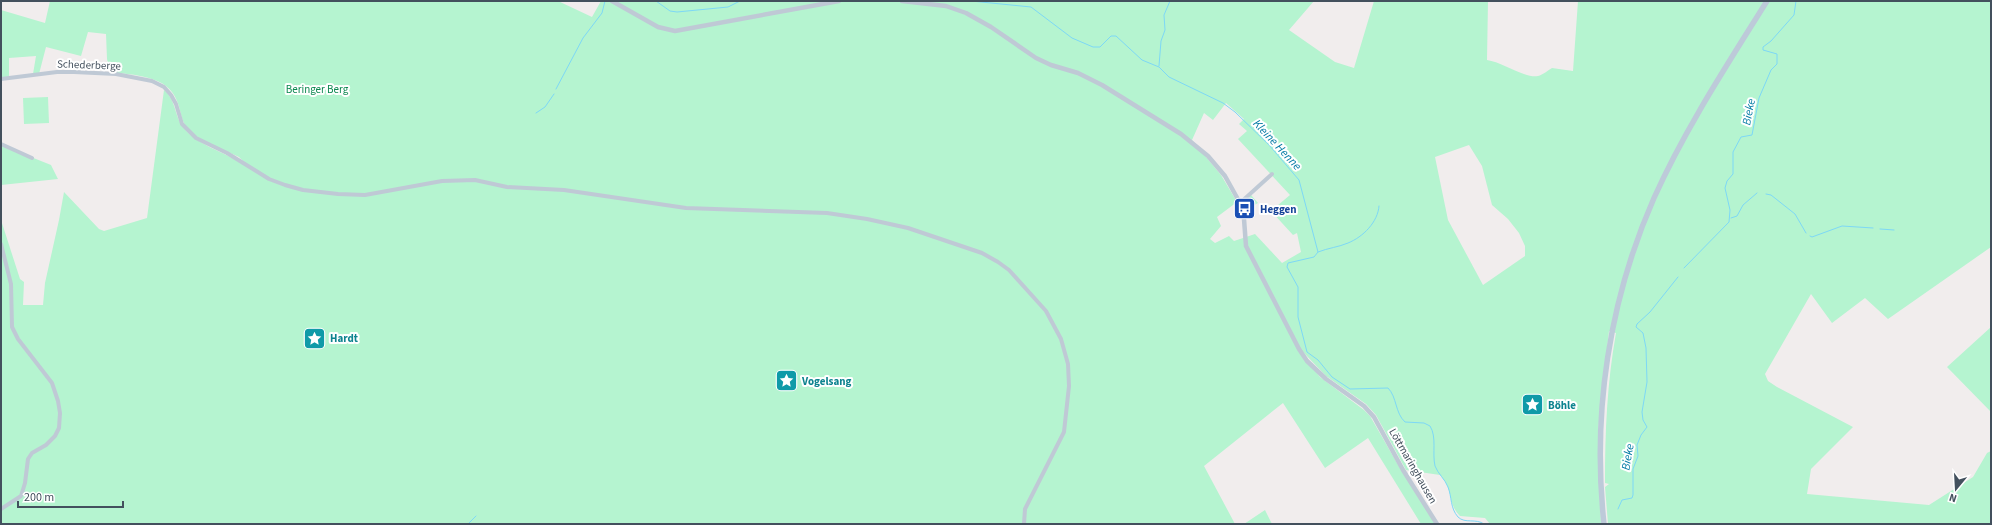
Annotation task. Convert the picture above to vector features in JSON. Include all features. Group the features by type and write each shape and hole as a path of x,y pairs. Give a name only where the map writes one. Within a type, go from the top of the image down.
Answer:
{"main road":[{"path":"1604,524 1600,461 1602,405 1612,331 1626,272 1643,225 1670,165 1706,100 1767,1"}],"street":[{"path":"612,1 658,27 675,31 839,1"},
{"name":"Löttmaringhausen","path":"902,1 946,6 962,11 991,27 1036,58 1051,65 1078,73 1102,85 1181,134 1202,151 1224,176 1240,203 1244,219 1245,244 1299,349 1307,361 1326,379 1364,406 1374,417 1403,470 1438,524"},
{"name":"Schederberge","path":"1,79 58,72 74,72 116,74 152,81 164,88 171,95 177,106 182,124 196,138 230,155 280,184 297,189 338,194 365,195 442,181 475,180 507,187 564,190 686,208 827,213 867,219 908,228 962,245 994,259 1014,275 1049,315 1061,339 1069,368 1068,398 1062,437 1027,505 1023,515 1024,524"},
{"path":"1,144 32,158"},
{"path":"1240,203 1272,174"},
{"path":"1,244 11,284 12,327 18,339 52,383 60,413 59,428 55,436 46,445 32,453 28,459 25,483 21,496 1,509"}],"green space":[{"name":"Beringer Berg","path":"50,1 558,1 592,17 601,1 1314,1 1289,30 1335,62 1354,68 1374,1 1488,1 1487,60 1527,75 1538,76 1544,74 1552,68 1573,71 1578,1 1991,1 1991,247 1888,319 1865,298 1832,323 1811,294 1765,374 1768,381 1777,387 1853,427 1811,469 1807,494 1929,505 1973,477 1987,453 1991,451 1991,524 1608,524 1605,487 1609,484 1605,483 1606,426 1610,370 1616,333 1609,331 1598,431 1601,524 1490,524 1485,518 1460,516 1453,506 1447,486 1440,475 1406,470 1376,415 1366,404 1326,376 1304,353 1298,350 1320,377 1370,416 1401,470 1436,524 1421,524 1368,438 1325,468 1283,403 1204,466 1235,524 1,524 1,220 20,279 24,282 23,305 43,305 45,283 64,192 99,229 104,231 147,218 164,90 171,99 178,119 190,134 204,144 242,164 243,161 239,157 205,142 193,134 182,119 177,101 172,92 166,86 149,78 110,72 107,59 106,34 88,32 81,56 46,47 39,74 33,74 36,56 9,58 9,77 1,78 1,10 45,23","holes":["1226,103 1244,119 1239,124 1247,131 1238,139 1290,195 1271,211 1293,235 1297,233 1301,252 1282,263 1255,234 1234,241 1229,236 1215,243 1210,239 1221,226 1217,217 1237,202 1221,175 1192,140 1204,113 1213,120","1469,145 1482,166 1492,205 1508,219 1519,233 1525,246 1525,256 1483,285 1448,220 1435,157"]},
{"path":"48,97 49,123 24,124 23,98"},
{"path":"1,145 51,165 58,179 1,185"},
{"path":"1251,195 1258,203 1247,209 1244,203"},
{"path":"1991,327 1991,412 1947,367"},
{"path":"1265,510 1272,524 1244,524"}],"waterway":[{"path":"556,89 583,38 602,13 605,1"},
{"name":"Kleine Henne","path":"656,1 670,11 677,12 728,7 740,1"},
{"name":"Kleine Henne","path":"971,1 1031,7 1072,38 1093,47 1100,47 1111,36 1116,36 1142,60 1159,67 1169,77 1223,103 1235,112 1269,145 1299,180 1318,252 1314,257 1288,263 1287,267 1298,287 1298,317 1307,352 1318,360 1332,377 1350,389 1388,388 1393,396 1399,414 1405,422 1424,423 1430,426 1434,440 1435,466 1448,487 1455,514 1461,519 1478,521 1484,524"},
{"path":"1159,66 1161,41 1165,30 1164,15 1170,1"},
{"name":"Bieke","path":"1684,268 1729,222 1730,210 1725,188 1727,181 1733,174 1733,152 1741,137 1752,135 1759,98 1771,70 1777,64 1777,54 1763,50 1763,47 1771,41 1794,15 1796,1"},
{"path":"536,113 545,107 554,94"},
{"path":"1731,218 1737,216 1743,205 1757,193"},
{"path":"1766,194 1771,195 1795,214 1806,233"},
{"path":"1318,252 1345,244 1359,237 1373,223 1379,206"},
{"path":"1810,236 1812,237 1842,226 1873,228"},
{"path":"1880,229 1894,230"},
{"name":"Bieke","path":"1618,509 1622,500 1632,498 1633,469 1638,456 1637,445 1641,435 1647,427 1643,420 1642,412 1647,382 1646,348 1643,333 1636,327 1678,277"},
{"path":"468,524 476,516"}],"place":[{"name":"Heggen","path":"1245,209"},
{"name":"Hardt","path":"314,338"},
{"name":"Vogelsang","path":"786,381"},
{"name":"Böhle","path":"1532,405"}]}
